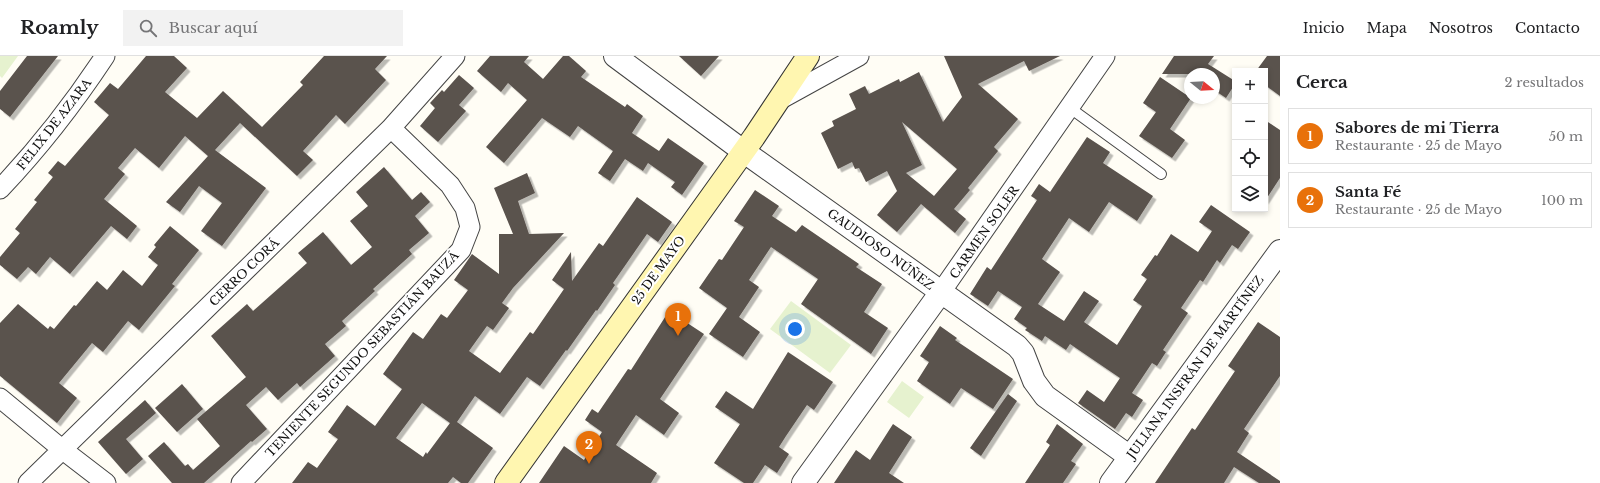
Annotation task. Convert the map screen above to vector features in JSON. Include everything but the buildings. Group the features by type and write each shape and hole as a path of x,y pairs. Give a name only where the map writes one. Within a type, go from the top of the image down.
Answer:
{"main road":[{"name":"25 DE MAYO","path":"506,483 781,99 808,56"}],"street":[{"name":"FELIX DE AZARA","path":"0,189 19,169 63,115 105,56"},
{"name":"CERRO CORÁ","path":"28,483 391,128 455,56"},
{"name":"GAUDIOSO NÚÑEZ","path":"615,56 744,151 1017,346 1023,353 1034,381 1046,396 1130,457"},
{"path":"781,99 859,56"},
{"name":"CARMEN SOLER","path":"803,483 941,292 1105,56"},
{"name":"TENIENTE SEGUNDO SEBASTIÁN BAUZÁ","path":"241,483 461,250 470,227 465,208 450,185 391,128"},
{"name":"JULIANA INSFRÁN DE MARTÍNEZ","path":"1111,483 1280,251"},
{"path":"0,398 106,483"}],"lane":[{"path":"1070,108 1161,174"}],"green space":[{"path":"0,56 18,56 2,78 0,76"},
{"path":"791,301 851,345 830,373 770,329"},
{"path":"902,381 924,397 909,418 887,402"}],"place":[{"name":"Sabores de mi Tierra","path":"678,336"},
{"name":"Santa Fé","path":"589,464"}]}
